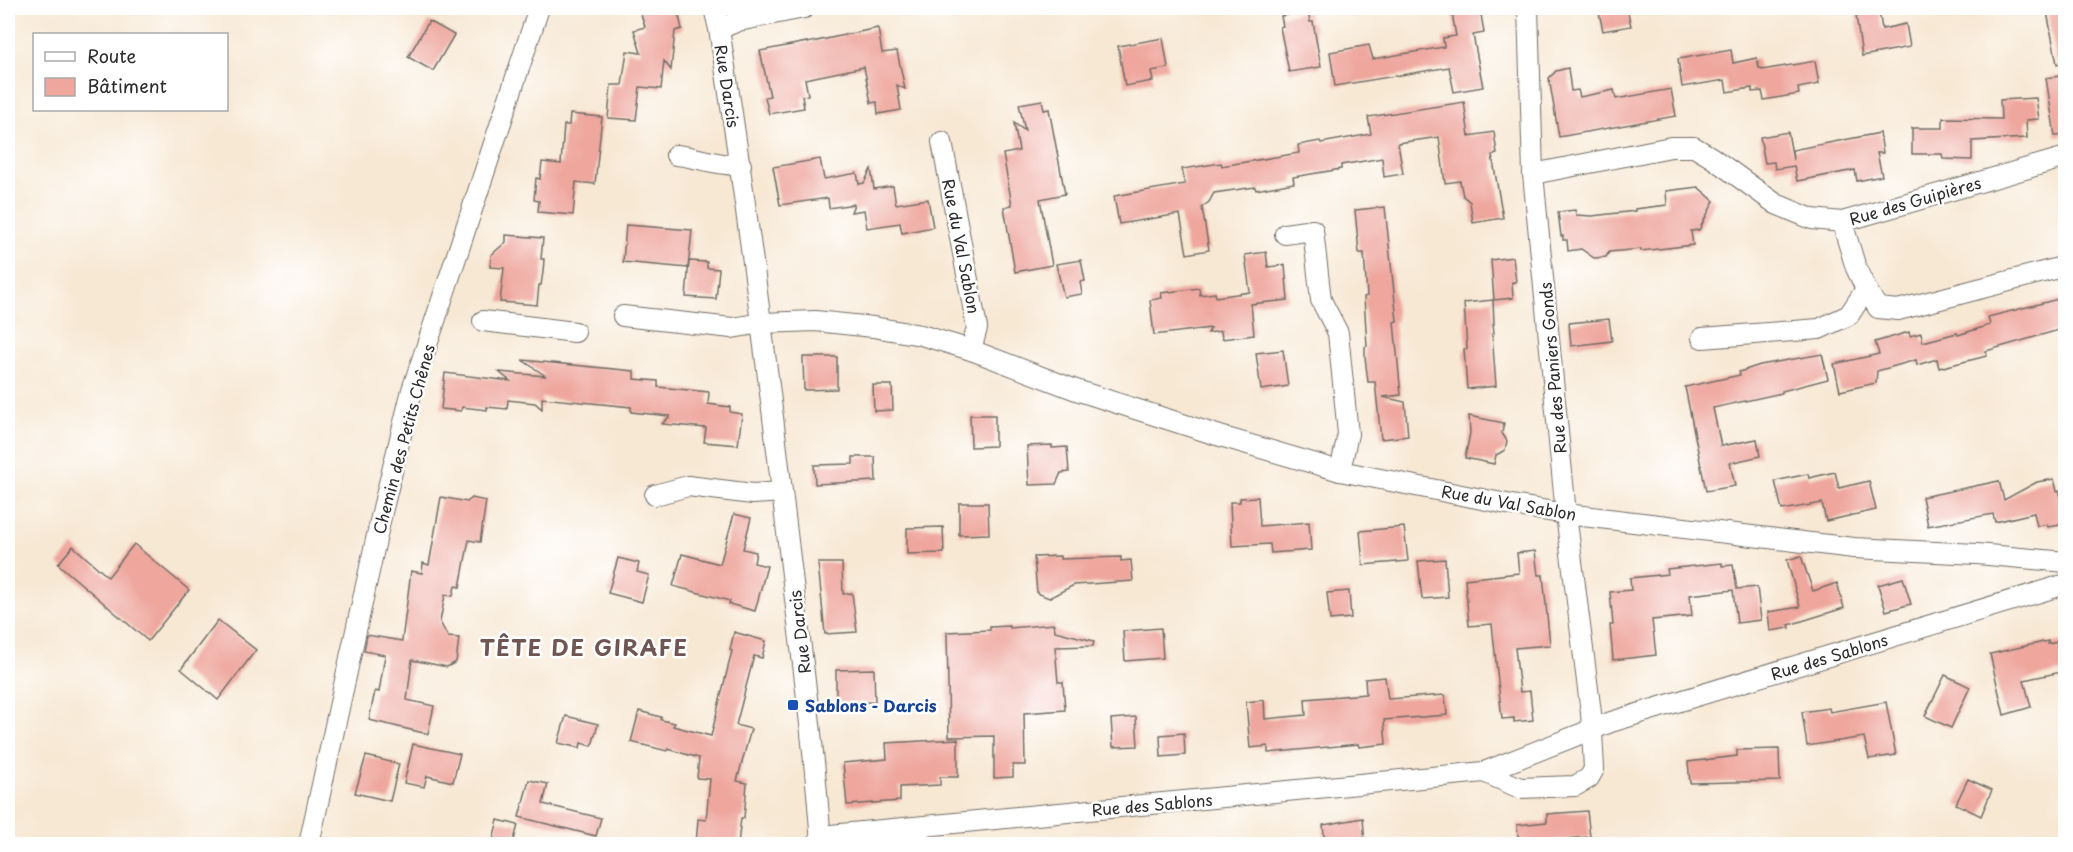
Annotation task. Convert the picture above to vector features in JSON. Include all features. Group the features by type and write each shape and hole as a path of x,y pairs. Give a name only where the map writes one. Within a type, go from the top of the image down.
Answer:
{"street":[{"name":"Chemin des Petits Chênes","path":"313,843 383,508 412,390 539,8"},
{"name":"Rue Darcis","path":"714,8 741,165 762,323 805,680 820,840"},
{"path":"719,29 738,21 804,8"},
{"name":"Rue des Paniers Gonds","path":"1528,8 1533,174 1566,514 1593,728"},
{"name":"Rue du Val Sablon","path":"942,142 977,328 971,350"},
{"name":"Rue des Guipières","path":"1533,174 1671,147 1694,147 1776,204 1812,219 1842,222 2066,157"},
{"path":"675,155 691,156 723,166 741,165"},
{"path":"1842,222 1856,268 1878,308 1898,310 2066,266"},
{"path":"1285,234 1313,230 1321,300 1338,333 1348,434 1340,471"},
{"path":"1702,338 1819,329 1849,315 1866,289"},
{"path":"623,316 732,328 762,323"},
{"path":"483,321 575,332"},
{"name":"Rue du Val Sablon","path":"762,323 815,321 921,335 971,350 1076,390 1340,471 1512,505 1566,514 1854,548 1977,554 2066,562"},
{"path":"655,495 688,486 753,494 782,492"},
{"name":"Rue des Sablons","path":"820,840 1484,772 1593,728 2066,585"},
{"name":"Rue des Sablons","path":"1484,772 1520,788 1575,786 1589,778 1594,769 1593,728"}],"building":[{"path":"639,8 677,8 682,29 675,31 671,70 664,61 661,89 640,87 636,120 608,118 611,85 622,85 627,51 641,53 634,30 645,27"},
{"path":"1451,8 1480,8 1484,33 1473,35 1483,87 1454,92 1449,67 1335,86 1330,52 1369,45 1373,59 1444,47 1443,38 1456,36"},
{"path":"1598,8 1627,8 1631,26 1603,31"},
{"path":"2066,9 2066,63 2057,64 2047,12"},
{"path":"1308,11 1310,22 1313,22 1321,67 1289,72 1280,27 1283,26 1281,16"},
{"path":"1879,11 1882,29 1906,24 1910,47 1862,56 1856,15"},
{"path":"429,21 454,35 433,71 408,57"},
{"path":"878,28 882,53 897,51 905,89 897,85 901,110 878,114 877,102 871,103 864,67 805,79 808,95 802,96 804,108 769,114 765,97 770,96 760,51"},
{"path":"1163,38 1168,68 1151,71 1153,81 1125,86 1118,46"},
{"path":"1731,50 1733,63 1757,58 1759,68 1762,70 1815,61 1819,84 1798,88 1799,94 1764,100 1762,91 1752,92 1752,88 1727,92 1725,80 1682,87 1678,59"},
{"path":"1568,68 1571,91 1578,90 1580,97 1614,90 1616,99 1671,89 1676,116 1559,137 1549,78 1556,71"},
{"path":"2066,75 2066,135 2055,136 2046,78"},
{"path":"2036,98 2039,119 2026,120 2027,138 1972,141 1972,160 1943,159 1942,154 1912,154 1912,128 1943,128 1943,118 2001,119 2000,100"},
{"path":"1042,100 1044,110 1049,109 1065,194 1040,199 1052,265 1015,272 1004,207 1012,205 1003,154 1019,151 1014,123 1025,131 1019,104"},
{"path":"1464,102 1469,136 1494,132 1497,154 1492,155 1503,218 1473,223 1470,202 1463,196 1460,181 1445,183 1439,137 1398,143 1403,174 1384,177 1382,158 1341,165 1341,169 1293,177 1294,183 1256,190 1255,187 1214,193 1209,202 1202,207 1209,250 1187,254 1180,214 1119,224 1114,196 1185,184 1182,169 1221,163 1222,166 1299,153 1298,145 1371,134 1368,117"},
{"path":"570,114 602,117 595,184 576,182 573,215 538,212 539,201 534,200 536,178 540,179 542,162 561,164 564,125 569,125"},
{"path":"1788,132 1793,160 1792,150 1880,133 1883,153 1877,153 1882,176 1857,181 1855,170 1797,181 1794,166 1775,169 1774,162 1765,163 1760,137"},
{"path":"820,159 824,179 857,173 859,184 864,183 871,169 874,189 893,186 896,204 928,199 933,227 902,233 900,223 867,228 864,210 851,212 854,204 829,208 828,198 780,205 773,167"},
{"path":"1698,187 1714,201 1699,230 1691,231 1693,245 1609,252 1606,257 1594,258 1581,249 1568,251 1567,240 1563,240 1561,236 1558,212 1575,210 1576,215 1592,216 1635,211 1635,209 1667,205 1666,191"},
{"path":"1385,207 1397,321 1394,322 1401,395 1383,397 1405,402 1408,436 1381,439 1375,382 1368,382 1365,357 1367,346 1364,297 1367,296 1364,253 1359,253 1355,210"},
{"path":"626,225 692,230 688,268 623,262"},
{"path":"506,235 543,238 541,259 544,259 543,272 537,305 500,302 504,268 490,267 491,255 506,242"},
{"path":"1266,252 1268,267 1285,265 1288,300 1251,304 1254,335 1222,339 1221,331 1208,333 1211,328 1154,335 1150,300 1162,298 1161,293 1199,288 1200,295 1215,293 1216,297 1250,292 1245,255"},
{"path":"1513,257 1516,282 1512,282 1513,298 1494,300 1491,260"},
{"path":"1081,260 1085,281 1080,282 1082,294 1064,297 1056,264"},
{"path":"689,261 707,262 707,268 719,269 716,299 686,297"},
{"path":"2066,297 2066,328 1986,351 1987,356 1939,368 1937,359 1917,365 1916,360 1877,371 1876,383 1840,391 1834,364 1879,354 1875,342 1909,332 1910,336 1921,333 1923,342 1957,333 1958,335 1990,325 1988,317"},
{"path":"1493,300 1494,333 1492,334 1496,386 1467,389 1464,303"},
{"path":"1609,319 1612,341 1571,346 1569,323"},
{"path":"1283,350 1288,386 1261,390 1256,353"},
{"path":"1822,354 1828,379 1782,391 1782,393 1713,408 1721,446 1757,439 1760,456 1730,463 1735,486 1706,491 1685,387 1740,375 1739,372 1760,365"},
{"path":"803,357 837,357 837,389 804,390"},
{"path":"522,360 634,371 634,379 658,381 658,387 709,392 708,404 730,407 730,412 742,414 738,445 704,442 706,428 662,424 670,416 631,412 631,407 542,398 542,409 535,403 508,400 507,409 487,407 487,410 462,407 461,411 441,409 445,373 510,381 499,372 546,376"},
{"path":"873,385 892,385 893,410 874,411"},
{"path":"970,415 995,415 995,446 971,447"},
{"path":"1469,416 1504,423 1502,433 1507,441 1505,450 1496,455 1494,464 1465,458 1470,433"},
{"path":"1052,445 1052,448 1067,447 1069,472 1061,473 1056,484 1029,485 1027,446"},
{"path":"853,457 875,457 876,481 815,484 814,465 853,464"},
{"path":"1835,472 1839,488 1869,481 1876,510 1826,521 1822,503 1782,510 1775,481 1808,474 1809,478"},
{"path":"2054,479 2066,515 2066,524 2037,526 2034,513 1995,522 1993,514 1928,526 1922,497 1999,481 2004,500 2037,482"},
{"path":"441,497 467,502 472,498 486,501 480,542 469,540 460,587 455,586 453,596 445,595 440,622 448,637 459,638 456,662 447,667 412,660 407,700 434,706 428,734 369,720 375,691 379,692 385,655 364,651 367,635 402,641 411,571 422,573 423,563 429,565"},
{"path":"1258,497 1260,526 1309,522 1311,550 1271,553 1270,544 1232,546 1230,502 1240,502 1240,498"},
{"path":"959,503 988,503 989,534 959,535"},
{"path":"734,514 751,518 743,549 756,552 754,563 767,566 755,611 729,604 730,601 673,586 682,554 720,564"},
{"path":"943,527 944,553 907,554 907,528"},
{"path":"1404,527 1408,561 1363,565 1360,531"},
{"path":"134,544 189,590 148,641 58,564 73,546 108,577"},
{"path":"1535,551 1538,575 1543,575 1550,645 1515,648 1520,692 1530,691 1533,720 1514,722 1514,718 1502,719 1492,624 1469,626 1465,579 1519,573 1517,553"},
{"path":"1060,556 1060,559 1121,557 1121,561 1131,560 1133,581 1074,585 1049,598 1037,593 1034,557"},
{"path":"1801,556 1813,591 1837,583 1844,608 1789,625 1790,628 1770,631 1768,612 1800,607 1787,560"},
{"path":"618,558 639,563 637,572 649,575 642,602 608,593"},
{"path":"1445,559 1448,597 1422,599 1418,561"},
{"path":"818,563 842,563 843,594 852,593 857,632 825,634"},
{"path":"1722,563 1722,566 1733,565 1737,589 1757,587 1761,620 1737,623 1733,590 1690,595 1692,616 1652,620 1656,655 1613,660 1610,592 1631,590 1630,578 1668,574 1667,569"},
{"path":"1903,578 1911,604 1886,611 1878,585"},
{"path":"1349,591 1351,618 1330,620 1327,593"},
{"path":"218,620 256,650 218,700 181,669"},
{"path":"1054,624 1055,631 1094,641 1093,646 1055,647 1058,682 1063,682 1065,710 1024,713 1025,765 1013,765 1013,777 994,778 994,736 949,737 947,632"},
{"path":"1161,628 1163,658 1125,661 1123,631"},
{"path":"734,632 766,641 762,658 754,656 736,725 751,729 737,781 747,783 744,818 741,818 738,844 696,844 698,819 706,820 710,779 697,778 699,758 631,742 639,711 675,723 673,726 711,736 732,651 730,650"},
{"path":"2048,641 2048,644 2063,641 2066,671 2024,680 2031,707 2004,715 1990,654"},
{"path":"874,669 875,702 836,703 836,670"},
{"path":"1945,675 1970,687 1951,728 1925,716"},
{"path":"1385,677 1388,699 1445,695 1447,715 1384,720 1386,744 1359,747 1358,744 1268,753 1268,746 1250,748 1246,702 1264,700 1265,719 1306,715 1305,699 1366,694 1365,679"},
{"path":"1886,702 1896,755 1869,759 1864,737 1807,746 1802,712 1829,708 1830,712"},
{"path":"566,716 598,724 592,746 581,743 580,748 558,743"},
{"path":"1136,717 1138,746 1113,747 1111,719"},
{"path":"1184,733 1185,755 1161,757 1160,735"},
{"path":"958,739 958,777 940,777 940,785 900,787 900,801 847,805 843,763 887,759 886,743"},
{"path":"413,744 460,754 453,782 427,776 424,787 404,783"},
{"path":"1779,749 1780,781 1690,783 1688,762 1737,756 1737,750"},
{"path":"366,756 399,764 390,801 355,793"},
{"path":"1968,779 1992,790 1981,816 1956,804"},
{"path":"529,780 548,784 543,804 601,818 596,836 519,817"},
{"path":"1587,811 1590,837 1548,841 1549,844 1519,844 1517,825 1547,822 1547,814"},
{"path":"1363,818 1365,844 1325,844 1323,825"},
{"path":"498,820 518,825 513,844 492,844"}],"place":[{"name":"Sablons - Darcis","path":"793,705"}],"district":[{"name":"TÊTE DE GIRAFE","path":"584,646"}]}
